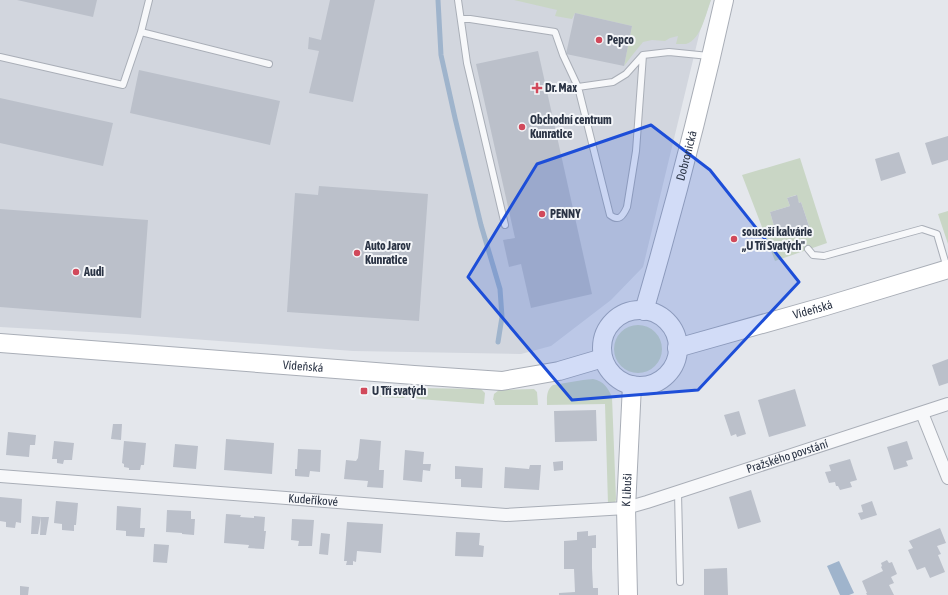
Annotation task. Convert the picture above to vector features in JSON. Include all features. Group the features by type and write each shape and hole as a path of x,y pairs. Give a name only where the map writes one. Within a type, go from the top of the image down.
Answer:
{"main road":[{"name":"Dobronická","path":"644,311 673,210 712,57 724,0"},
{"name":"Vídeňská","path":"678,348 826,306 948,269"},
{"path":"631,311 644,311 656,314 667,322 675,335 678,348 674,364 670,370 661,379 645,386 624,383 618,379 609,370 603,358 602,346 604,335 615,319 622,314 631,311"},
{"name":"Vídeňská","path":"0,343 502,381 559,371 603,358"},
{"name":"K Libuši","path":"628,595 626,508 632,385"}],"street":[{"name":"Pražského povstání","path":"626,508 948,404"},
{"path":"922,412 948,478"},
{"name":"Kudeříkové","path":"0,476 506,515 626,508"}],"lane":[{"path":"0,58 124,85 141,32 149,0"},
{"path":"458,0 467,63 505,225"},
{"path":"461,20 470,19 555,32 563,55 578,87 610,215 614,218 619,218 624,214 627,207 636,151 643,55"},
{"path":"141,32 269,64"},
{"path":"578,87 613,82 626,74 643,55 669,52 712,57"},
{"path":"808,249 813,255 824,256 922,229 936,234 948,269"},
{"path":"678,492 680,582"}],"highlighted area":[{"path":"651,125 710,170 799,282 698,390 572,400 468,277 537,164"}],"shaded area":[{"path":"0,0 711,0 700,31 643,267 611,300 551,346 521,354 353,351 125,334 0,327"}],"green space":[{"path":"514,0 711,0 699,32 691,41 686,44 676,44 678,36 665,41 652,40 643,42 624,66 632,26 575,13 572,19 555,16 557,10"},
{"path":"800,158 827,243 775,261 742,175","holes":["796,195 799,203 801,202 810,229 798,226 791,228 792,232 785,234 784,231 776,233 770,212 790,206 787,198"]},
{"path":"948,211 948,244 938,214"},
{"path":"638,325 647,327 655,332 660,340 662,349 660,358 655,366 647,371 638,373 629,371 621,366 616,358 614,349 616,340 621,332 629,327"},
{"path":"593,379 600,381 605,385 612,397 615,503 608,504 605,404 547,405 548,392 553,385"},
{"path":"407,387 406,396 404,398 381,397 371,388"},
{"path":"417,388 481,389 485,393 484,404 419,399 416,398"},
{"path":"534,389 537,392 538,405 495,405 493,400 494,394 499,390"}],"water":[{"path":"839,561 854,593 849,595 840,595 827,566"}],"building":[{"path":"17,0 97,0 93,17"},
{"path":"330,0 375,0 353,102 309,93 319,51 308,49 309,37 321,40"},
{"name":"Pepco","path":"575,13 632,26 624,66 566,54"},
{"name":"Obchodní centrum Kunratice","path":"538,51 592,294 531,308 521,264 509,267 503,240 515,238 476,64"},
{"path":"139,70 280,101 270,145 130,113"},
{"path":"0,98 113,123 103,166 0,143"},
{"path":"948,136 948,160 932,165 925,143"},
{"path":"899,152 906,173 881,181 875,159"},
{"name":"Auto Jarov Kunratice","path":"319,186 428,194 419,321 287,312 295,193 318,195"},
{"path":"797,195 799,203 801,202 810,229 800,232 798,226 791,228 792,232 785,235 784,231 776,233 770,212 790,206 787,198"},
{"path":"0,209 148,220 141,318 0,307"},
{"path":"948,359 948,383 939,386 932,365"},
{"path":"795,389 806,426 769,437 758,400"},
{"path":"596,410 597,441 555,442 554,411"},
{"path":"739,411 746,434 737,437 736,434 731,436 724,415"},
{"path":"113,424 122,424 121,440 111,439"},
{"path":"8,432 36,435 35,445 30,445 29,457 6,455"},
{"path":"226,439 274,443 272,474 224,470"},
{"path":"360,439 381,441 379,470 384,470 383,488 367,487 368,481 344,479 346,460 356,461 358,458"},
{"path":"54,441 74,443 72,460 64,460 63,464 57,463 57,459 52,459"},
{"path":"124,441 146,443 144,465 141,465 140,470 129,470 129,468 124,467 124,464 122,463"},
{"path":"907,441 913,459 906,461 908,466 894,470 887,447"},
{"path":"175,444 198,446 196,469 173,467"},
{"path":"298,449 321,450 320,472 310,471 309,477 295,476 295,469 297,469"},
{"path":"405,450 424,452 423,464 431,464 430,471 423,470 422,482 403,480"},
{"path":"850,459 857,480 850,482 852,487 840,490 838,486 836,486 835,482 829,483 825,472 831,471 829,465"},
{"path":"563,461 563,470 554,471 553,462"},
{"path":"530,465 541,465 539,490 504,488 505,467 529,469"},
{"path":"455,466 483,468 482,488 461,487 461,479 455,479"},
{"path":"751,490 761,522 738,529 729,497"},
{"path":"0,497 22,499 21,523 16,522 15,528 6,527 6,522 0,521"},
{"path":"56,501 78,503 74,531 62,530 62,524 54,523"},
{"path":"872,501 877,515 861,520 858,513 863,512 861,505"},
{"path":"117,506 141,508 140,528 145,528 144,537 126,536 126,531 116,530"},
{"path":"167,510 191,511 191,519 195,519 194,535 166,532"},
{"path":"226,514 241,515 240,517 265,517 264,531 266,531 264,549 248,548 249,545 224,543"},
{"path":"32,516 41,517 38,534 31,534"},
{"path":"41,517 49,517 46,535 40,535"},
{"path":"292,519 314,520 312,546 298,546 299,541 291,540"},
{"path":"347,522 383,524 381,553 357,551 356,562 353,561 353,565 346,565 347,561 344,561"},
{"path":"940,528 946,543 937,546 941,554 938,555 945,572 930,578 925,567 917,570 908,550 913,548 909,541"},
{"path":"588,531 588,536 596,535 596,548 592,548 592,568 593,588 598,588 598,595 559,595 559,593 575,592 574,569 564,569 564,541 577,540 577,532"},
{"path":"456,532 480,533 479,545 484,546 483,557 455,556"},
{"path":"321,533 330,534 328,555 319,554"},
{"path":"154,544 169,545 167,563 153,562"},
{"path":"887,560 889,563 892,562 897,574 891,577 894,583 889,585 894,595 867,595 862,581 883,571 881,563"},
{"path":"727,568 728,595 704,595 704,569"},
{"path":"20,586 29,587 28,595 20,595"}],"waterway":[{"path":"438,0 441,55 481,225 500,289 502,317 498,342"}],"place":[{"name":"Pepco","path":"599,40"},
{"name":"Dr. Max","path":"537,88"},
{"name":"Obchodní centrum Kunratice","path":"522,127"},
{"name":"PENNY","path":"542,214"},
{"name":"sousoší kalvárie „U Tří Svatých\"","path":"734,239"},
{"name":"Auto Jarov Kunratice","path":"357,253"},
{"name":"Audi","path":"76,272"},
{"name":"U Tří svatých","path":"364,391"}]}
